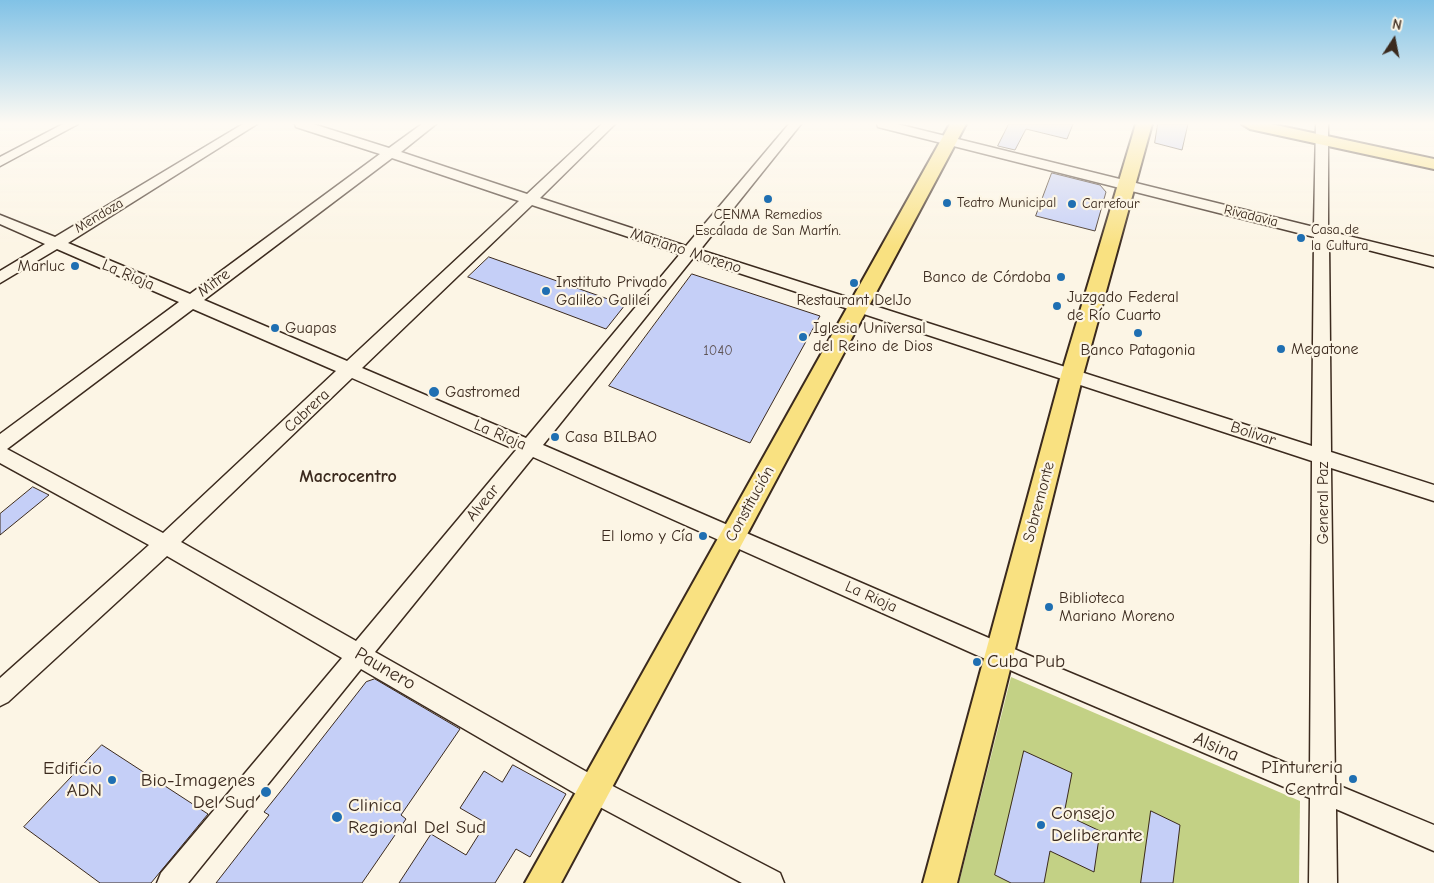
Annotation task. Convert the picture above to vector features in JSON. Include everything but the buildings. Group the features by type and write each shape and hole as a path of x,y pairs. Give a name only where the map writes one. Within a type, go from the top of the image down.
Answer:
{"main road":[{"name":"Constitución","path":"542,883 935,165"},
{"name":"Sobremonte","path":"940,883 1072,375 1132,165"}],"street":[{"name":"Mendoza","path":"0,278 183,165"},
{"name":"Mitre","path":"0,444 374,165"},
{"name":"Mariano Moreno","path":"427,165 1072,375"},
{"name":"Cabrera","path":"0,694 166,544 565,165"},
{"name":"Alvear","path":"171,883 761,165"},
{"name":"Rivadavia","path":"1063,165 1126,184 1434,262"},
{"name":"General Paz","path":"1322,165 1323,883"},
{"name":"La Rioja","path":"0,219 733,535 999,654"},
{"name":"Bolivar","path":"1072,375 1434,492"},
{"name":"Paunero","path":"0,454 166,544 592,789 770,883"},
{"name":"Alsina","path":"999,654 1434,838"}],"green space":[{"path":"1011,677 1300,801 1299,883 959,883"}],"place":[{"name":"CENMA Remedios Escalada de San Martín.","path":"768,199"},
{"name":"Teatro Municipal","path":"947,203"},
{"name":"Carrefour","path":"1072,204"},
{"name":"Casa de la Cultura","path":"1301,238"},
{"name":"Marluc","path":"75,266"},
{"name":"Banco de Córdoba","path":"1061,277"},
{"name":"Restaurant DelJo","path":"854,283"},
{"name":"Instituto Privado Galileo Galilei","path":"546,291"},
{"name":"Juzgado Federal de Río Cuarto","path":"1057,306"},
{"name":"Guapas","path":"275,328"},
{"name":"Banco Patagonia","path":"1138,333"},
{"name":"Iglesia Universal del Reino de Dios","path":"803,337"},
{"name":"Megatone","path":"1281,349"},
{"name":"Gastromed","path":"434,392"},
{"name":"Casa BILBAO","path":"555,437"},
{"name":"El lomo y Cía","path":"703,536"},
{"name":"Biblioteca Mariano Moreno","path":"1049,607"},
{"name":"Cuba Pub","path":"977,662"},
{"name":"PIntureria Central","path":"1353,779"},
{"name":"Edificio ADN","path":"112,780"},
{"name":"Bio-Imagenes Del Sud","path":"266,792"},
{"name":"Clinica Regional Del Sud","path":"337,817"},
{"name":"Consejo Deliberante","path":"1041,825"}],"district":[{"name":"Macrocentro","path":"348,477"}]}
